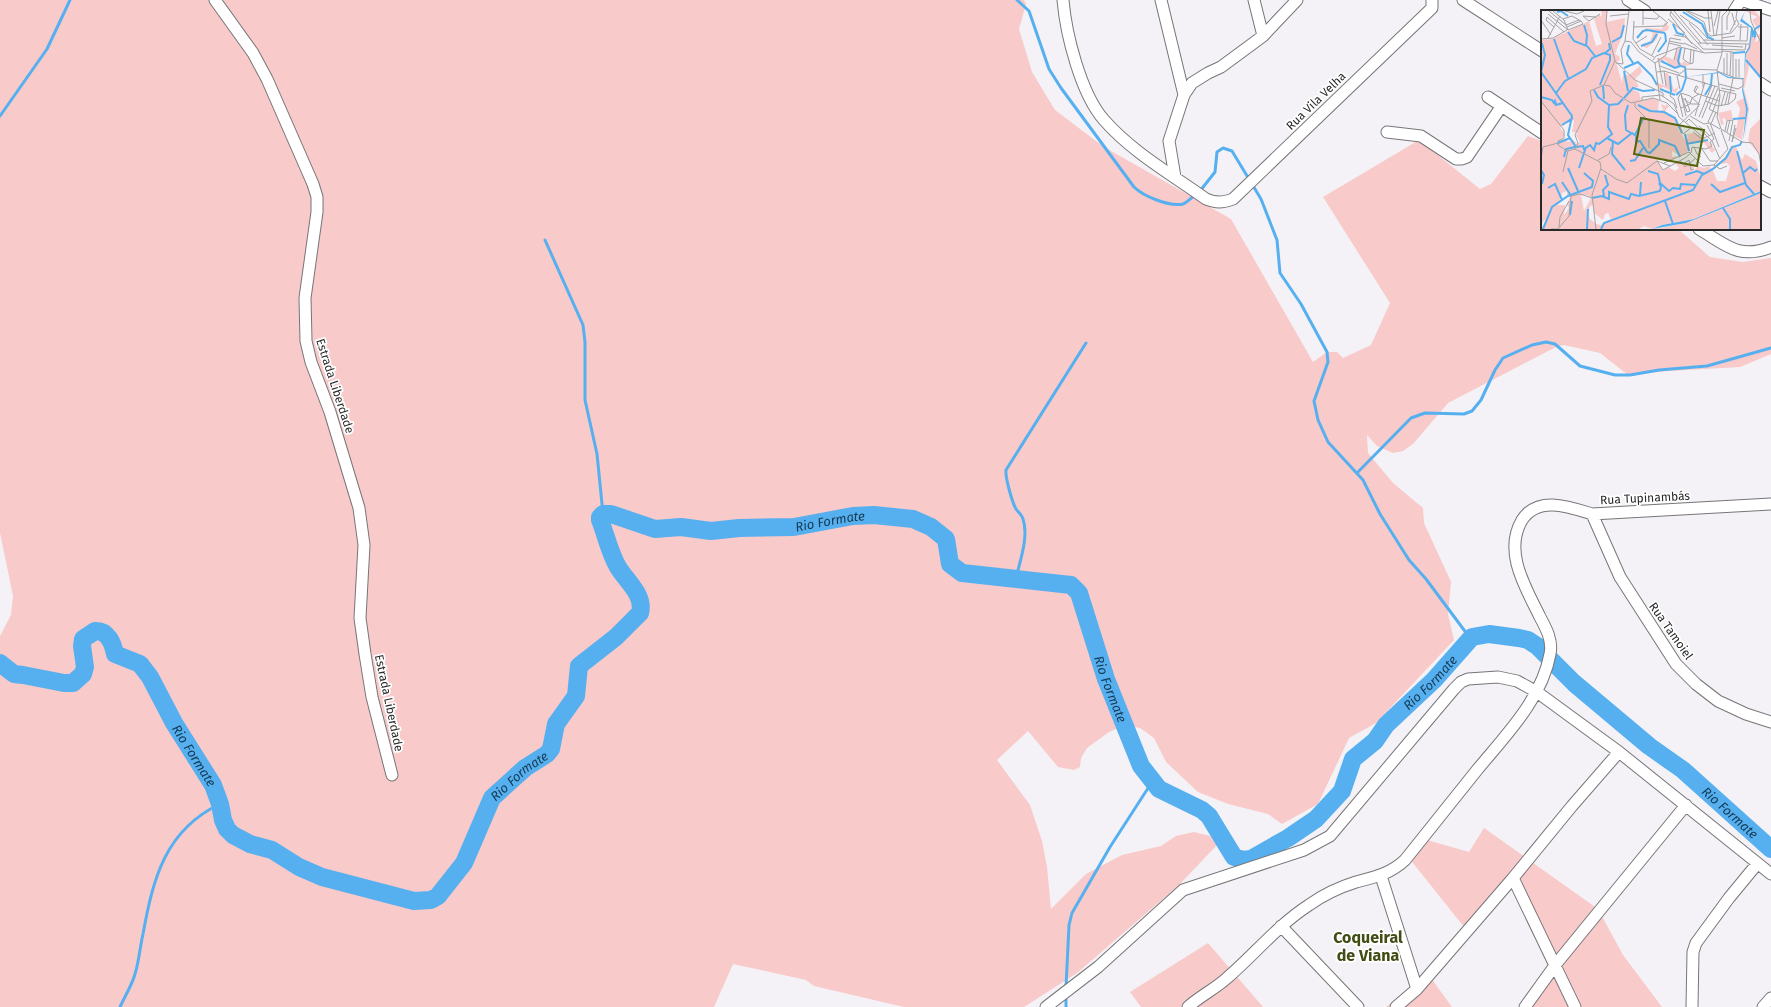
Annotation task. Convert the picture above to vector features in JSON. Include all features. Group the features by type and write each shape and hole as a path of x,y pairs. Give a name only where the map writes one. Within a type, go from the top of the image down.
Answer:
{"street":[{"name":"Estrada Liberdade","path":"215,0 253,53 267,79 313,184 317,197 305,298 306,341 311,362 330,412 360,514 364,545 360,618 372,697 392,775"},
{"path":"1063,0 1075,60 1092,102 1103,119 1122,138 1175,177"},
{"path":"1162,0 1184,95"},
{"path":"1254,0 1263,36"},
{"path":"1175,177 1170,141 1184,95 1197,79 1221,68 1263,36 1297,0"},
{"name":"Rua Vila Velha","path":"1175,177 1206,198 1216,202 1232,199 1432,8 1432,0"},
{"path":"1463,0 1541,51"},
{"path":"1628,0 1643,10"},
{"path":"1735,10 1741,0 1771,10"},
{"path":"1761,84 1771,90"},
{"path":"1488,97 1541,132"},
{"path":"1387,132 1421,136 1456,159 1462,159 1467,157 1501,107"},
{"path":"1761,187 1771,192"},
{"path":"1701,230 1738,252 1749,253 1771,247"},
{"name":"Rua Tupinambás","path":"1537,692 1551,653 1547,630 1522,581 1515,551 1516,536 1523,520 1539,507 1563,505 1592,514 1771,504"},
{"name":"Rua Tamoiel","path":"1592,514 1620,577 1676,664 1696,684 1718,701 1746,714 1771,722"},
{"path":"1046,1007 1098,968 1183,890 1304,850 1330,836 1461,682 1478,677 1498,677 1517,681 1537,692 1619,752 1771,874"},
{"path":"1188,1007 1225,980 1281,926 1309,904 1355,882 1381,876 1396,869 1405,860 1508,732 1537,692"},
{"path":"1396,1007 1417,989 1514,878 1572,806 1619,752"},
{"path":"1525,1007 1556,964 1686,805"},
{"path":"1692,1007 1693,952 1696,943 1729,898 1757,864"},
{"path":"1381,876 1417,989"},
{"path":"1514,878 1556,964 1575,1007"},
{"path":"1281,926 1358,1007"},
{"path":"1764,1007 1771,998"}],"shaded area":[{"path":"0,0 1024,0 1026,4 1019,29 1032,72 1055,110 1104,147 1231,219 1313,362 1327,352 1337,352 1343,358 1371,345 1390,303 1323,197 1419,140 1480,189 1491,184 1528,136 1541,141 1541,230 1679,230 1710,257 1743,262 1771,258 1771,354 1740,367 1628,375 1600,353 1564,345 1556,347 1448,403 1413,444 1403,451 1393,453 1377,446 1367,435 1368,453 1393,483 1423,508 1424,523 1451,582 1448,614 1454,640 1376,723 1349,738 1318,804 1282,824 1268,814 1228,804 1198,792 1166,762 1154,738 1140,728 1125,725 1109,732 1087,748 1081,758 1080,767 1074,770 1058,767 1028,731 997,760 1030,805 1042,841 1047,867 1051,909 1086,874 1122,855 1161,846 1176,836 1194,832 1210,836 1217,845 1179,885 1077,973 1024,1007 904,1007 814,986 806,980 733,964 714,1007 0,1007 0,636 11,615 13,596 0,533"},
{"path":"1484,828 1598,909 1623,955 1662,1007 1526,1007 1551,974 1515,878 1468,932 1405,853 1420,838 1469,852"},
{"path":"1208,943 1263,1007 1141,1007 1130,992"},
{"path":"1428,974 1452,1007 1386,1007 1424,979"}],"waterway":[{"path":"0,116 47,49 70,0"},
{"path":"1017,0 1029,11 1049,69 1061,88 1134,187 1143,194 1171,204 1183,204 1195,195"},
{"path":"1200,191 1215,172 1217,152 1223,148 1232,151 1261,199 1277,240 1280,273 1301,304 1327,352 1328,362 1314,401 1318,420 1328,442 1363,480 1380,514 1409,560 1426,579 1470,638"},
{"path":"545,240 583,325 585,342 585,400 597,454 603,514"},
{"path":"1357,473 1411,418 1425,413 1464,414 1472,411 1481,400 1495,370 1503,358 1532,345 1546,342 1555,344 1580,366 1615,375 1630,375 1659,370 1707,366 1771,348"},
{"path":"1016,578 1023,548 1025,526 1013,501 1006,470 1086,343"},
{"name":"Rio Formate","path":"0,663 14,674 64,683 73,683 83,674 85,667 82,646 83,639 95,631 100,631 109,638 115,654 140,664 150,677 174,723 213,785 220,804 223,820 227,829 233,835 250,844 272,850 299,867 322,877 414,901 431,900 438,896 464,863 492,798 525,768 547,754 551,749 556,724 576,696 579,666 616,637 640,613 640,600 634,588 621,572 610,550 600,520 600,517 603,514 611,514 655,529 681,527 711,531 739,528 794,527 853,516 874,515 913,519 931,527 946,539 950,564 962,573 1071,585 1079,593 1106,679 1141,766 1159,789 1202,810 1209,816 1234,857 1244,860 1251,859 1288,838 1316,819 1342,791 1353,759 1375,741 1386,725 1434,680 1472,637 1489,634 1528,640 1537,646 1574,683 1649,746 1683,770 1771,849"},
{"path":"1066,987 1069,925 1072,913 1110,847 1152,782"},
{"path":"120,1007 135,974 152,894 157,876 165,858 174,842 186,828 201,815 220,804"},
{"path":"1066,995 1066,1007"}],"district":[{"name":"Coqueiral de Viana","path":"1368,946"}]}
